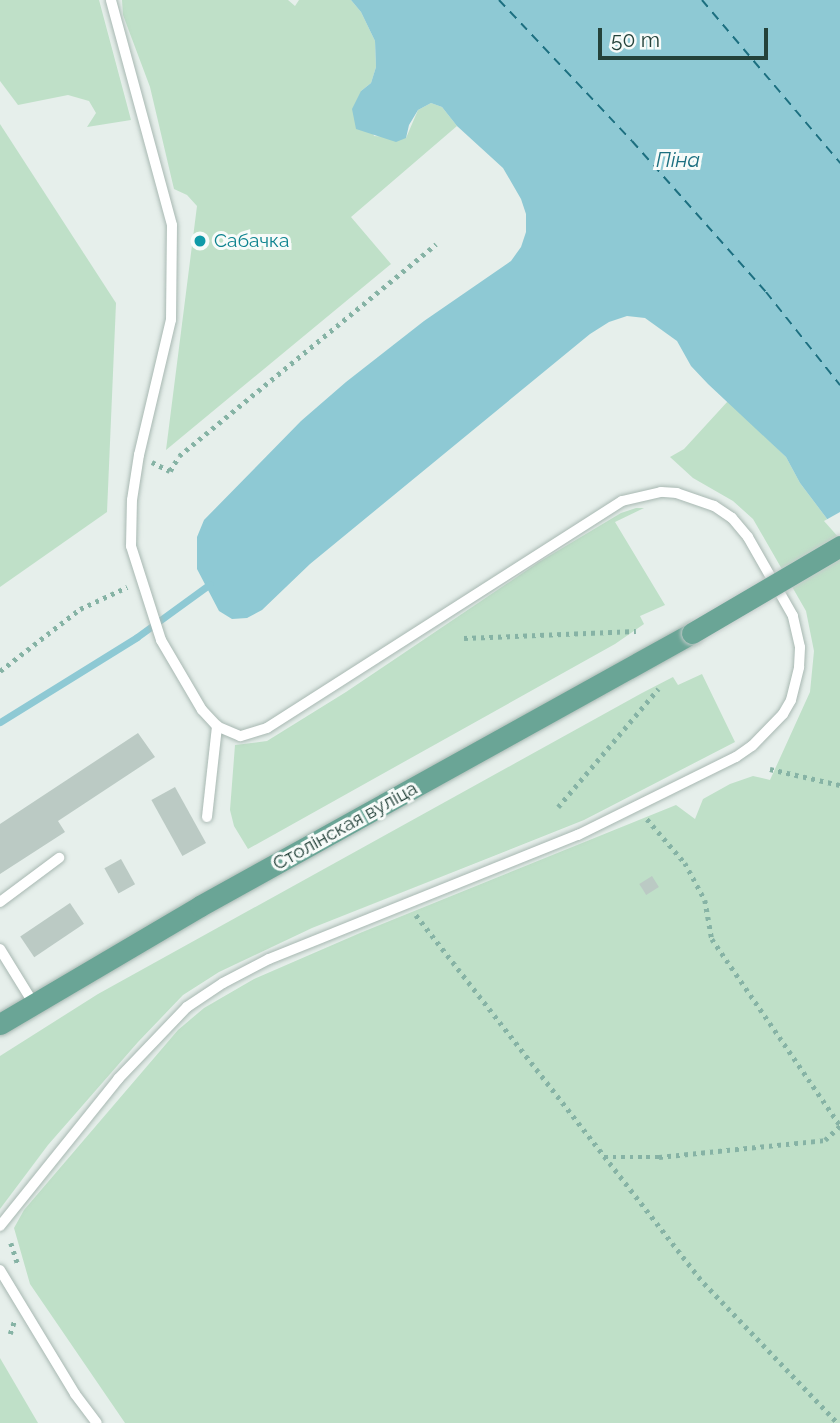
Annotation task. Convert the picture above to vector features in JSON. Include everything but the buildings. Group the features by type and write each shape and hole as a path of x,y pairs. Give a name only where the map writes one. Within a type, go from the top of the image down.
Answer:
{"main road":[{"name":"Столінская вуліца","path":"0,1024 200,906 692,633 840,545"}],"lane":[{"path":"0,1226 118,1079 187,1007 223,983 269,960 579,835 637,808 752,746 783,714 791,701 799,667 800,647 793,616 748,537 732,518 714,506 677,493 661,492 622,501 267,728 240,736 217,726 202,710 161,640 131,546 132,500 139,455 171,320 172,226 111,0"},
{"path":"207,817 217,726"},
{"path":"0,902 59,858"},
{"path":"0,949 34,1004"},
{"path":"0,1269 75,1394 97,1423"}],"path":[{"path":"139,455 170,471 179,456 436,244"},
{"path":"0,671 80,608 141,580"},
{"path":"464,639 636,631"},
{"path":"558,807 658,690"},
{"path":"770,769 840,785"},
{"path":"604,1157 659,1157 825,1140 840,1126 712,939 705,900 685,863 637,808"},
{"path":"407,904 704,1283 838,1423"}],"green space":[{"path":"0,0 99,0 131,120 87,127 96,113 89,101 68,95 18,105 0,81"},
{"path":"122,0 288,0 295,6 299,0 351,0 361,12 375,41 376,67 371,83 361,91 374,136 406,138 418,110 431,103 442,107 457,126 351,217 391,264 166,450 197,206 187,195 174,189 150,87 123,15"},
{"path":"0,124 116,303 107,512 0,587"},
{"path":"728,401 786,457 800,483 840,536 840,1423 125,1423 30,1284 14,1228 24,1210 178,1030 204,1008 254,979 360,933 676,805 695,819 703,799 730,784 753,776 770,780 810,692 814,651 806,611 753,519 733,501 693,478 670,457 684,449"},
{"path":"644,508 615,522 665,605 640,616 644,624 615,644 248,849 234,826 230,810 235,745 267,741 346,692 539,562 621,513"},
{"path":"702,674 735,742 584,820 312,928 219,972 183,995 138,1042 48,1145 0,1209 0,1056 98,994 642,693 673,677 678,685"},
{"path":"0,1358 38,1423 0,1423"}],"water":[{"name":"Піна","path":"351,0 840,0 840,536 800,483 786,457 691,366 677,341 645,318 627,316 609,322 590,334 310,564 262,610 247,618 232,619 219,611 197,569 197,537 204,520 301,421 346,382 424,321 511,261 521,247 526,232 526,214 521,199 503,168 457,126 442,107 431,103 418,110 409,125 406,138 396,142 356,129 352,109 361,91 371,83 376,67 375,41 361,12"}],"pier":[{"path":"840,512 840,539 824,521"}],"waterway":[{"path":"0,722 137,637 210,584"}],"ferry route":[{"path":"499,0 632,141 766,292 840,385"},
{"path":"702,0 840,163"}],"place":[{"name":"Сабачка","path":"200,241"}]}
